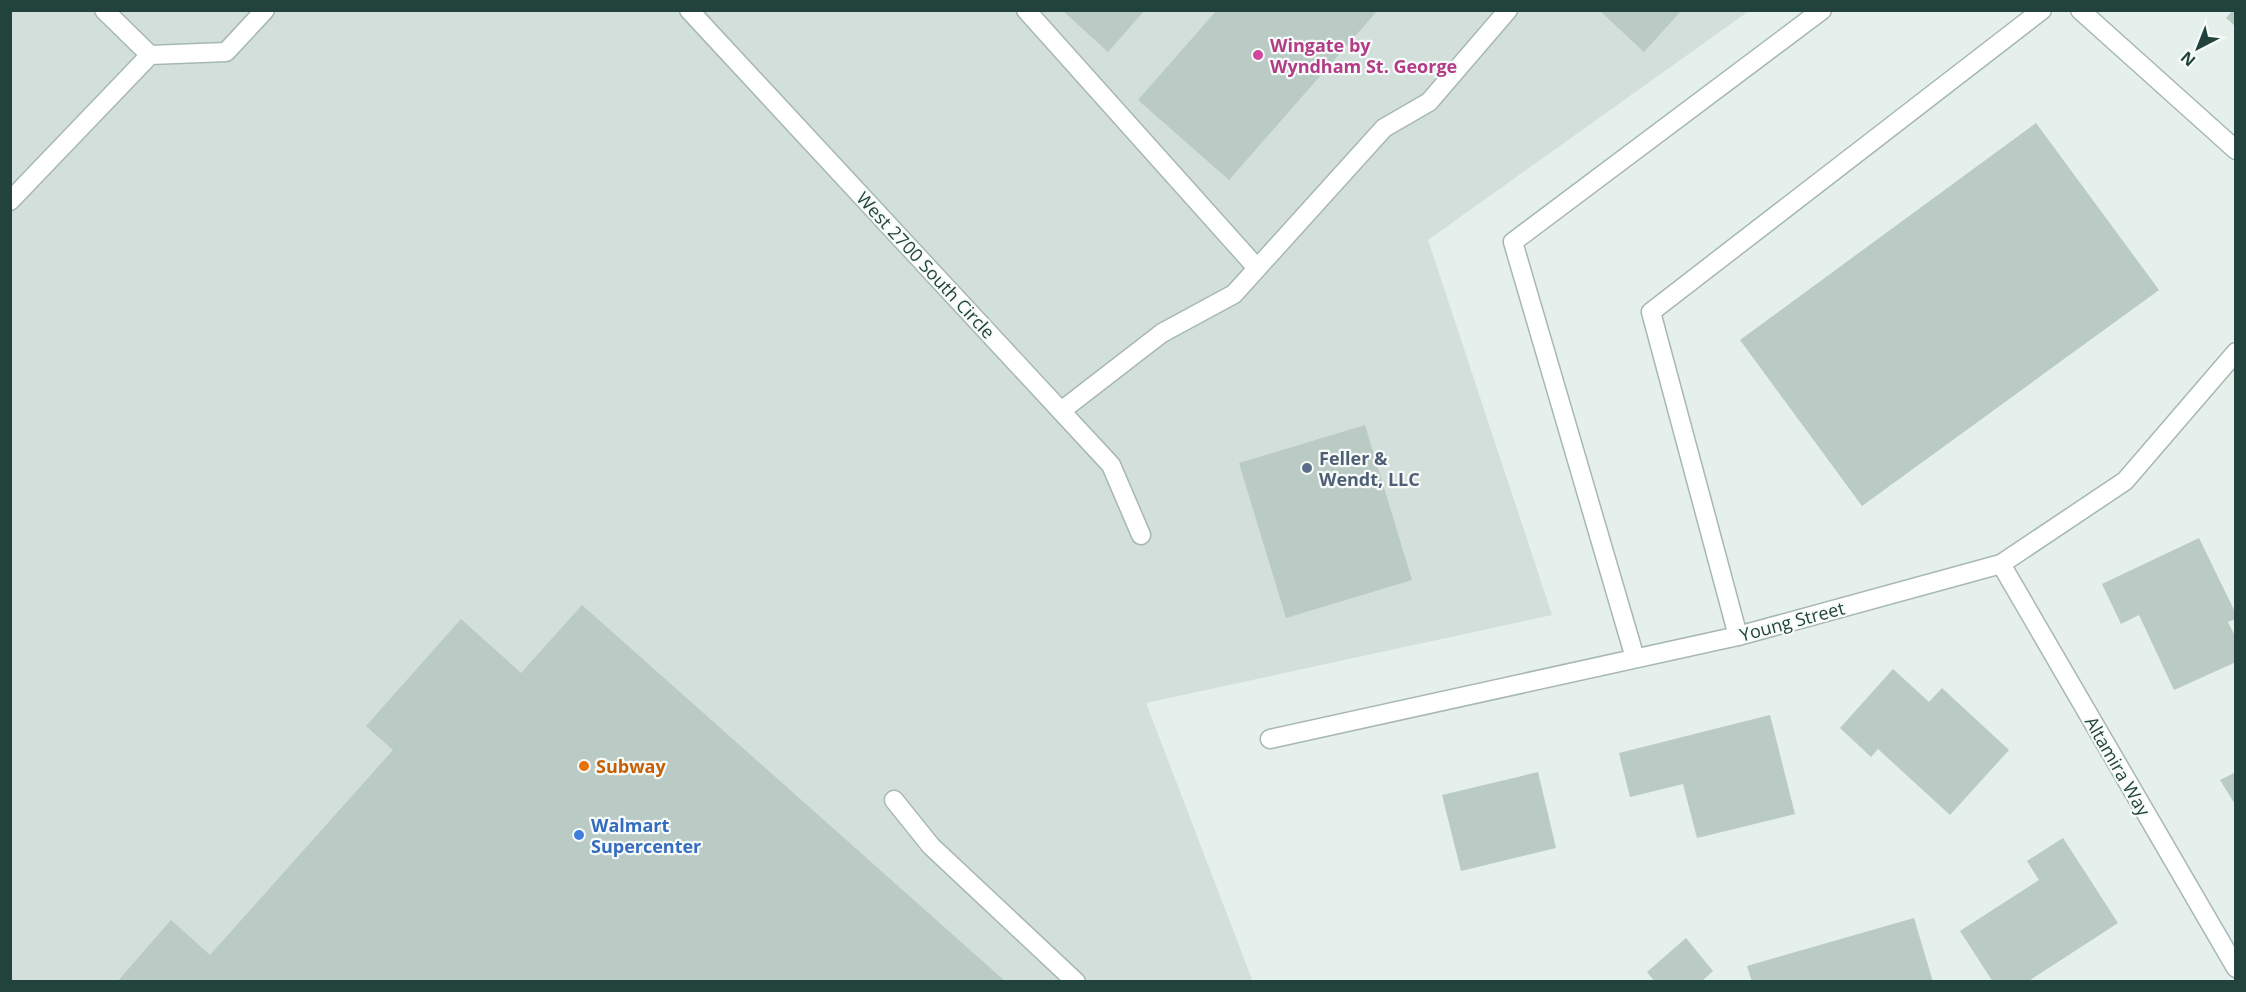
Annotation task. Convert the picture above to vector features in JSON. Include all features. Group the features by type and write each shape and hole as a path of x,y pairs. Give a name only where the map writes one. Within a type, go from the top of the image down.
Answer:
{"street":[{"path":"104,10 150,55"},
{"path":"10,201 150,55 226,52 265,10"},
{"name":"West 2700 South Circle","path":"689,10 1111,465 1141,535"},
{"path":"1026,10 1257,268"},
{"path":"1061,411 1161,333 1234,294 1384,128 1429,102 1508,10"},
{"path":"1635,658 1513,242 1822,10"},
{"path":"1738,636 1651,312 2042,10"},
{"path":"2080,10 2235,150"},
{"name":"Young Street","path":"1270,739 1738,636 2001,564 2125,481 2235,352"},
{"name":"Altamira Way","path":"2001,564 2235,968"},
{"path":"894,800 931,846 1076,981"}],"shaded area":[{"path":"10,11 1749,11 1428,240 1552,615 1146,703 1253,982 11,981"}],"building":[{"path":"1062,10 1145,10 1108,52"},
{"name":"Wingate by Wyndham St. George","path":"1217,10 1378,10 1229,180 1138,100"},
{"path":"1599,10 1682,10 1644,52"},
{"path":"2233,10 2236,10 2236,27 2226,18"},
{"path":"2036,123 2159,290 1862,506 1740,340"},
{"path":"1365,425 1412,580 1286,618 1239,463"},
{"path":"2199,538 2236,614 2236,619 2228,622 2236,638 2236,662 2174,690 2139,615 2121,624 2102,584"},
{"name":"Walmart Supercenter","path":"582,605 1006,982 117,982 171,920 210,955 393,750 366,726 461,619 521,673"},
{"path":"1893,669 1929,702 1942,688 2009,750 1950,815 1878,749 1871,757 1840,728"},
{"path":"1770,715 1795,814 1697,838 1683,784 1630,797 1619,753"},
{"path":"1538,772 1556,848 1461,871 1442,795"},
{"path":"2236,772 2236,806 2220,780"},
{"path":"2063,838 2118,923 2027,982 1993,982 1960,931 2039,880 2027,861"},
{"path":"1914,918 1933,982 1752,982 1747,966"},
{"path":"1686,938 1713,971 1701,982 1655,982 1647,972"}],"place":[{"name":"Wingate by Wyndham St. George","path":"1258,55"},
{"name":"Feller & Wendt, LLC","path":"1307,468"},
{"name":"Subway","path":"584,766"},
{"name":"Walmart Supercenter","path":"579,835"}]}
